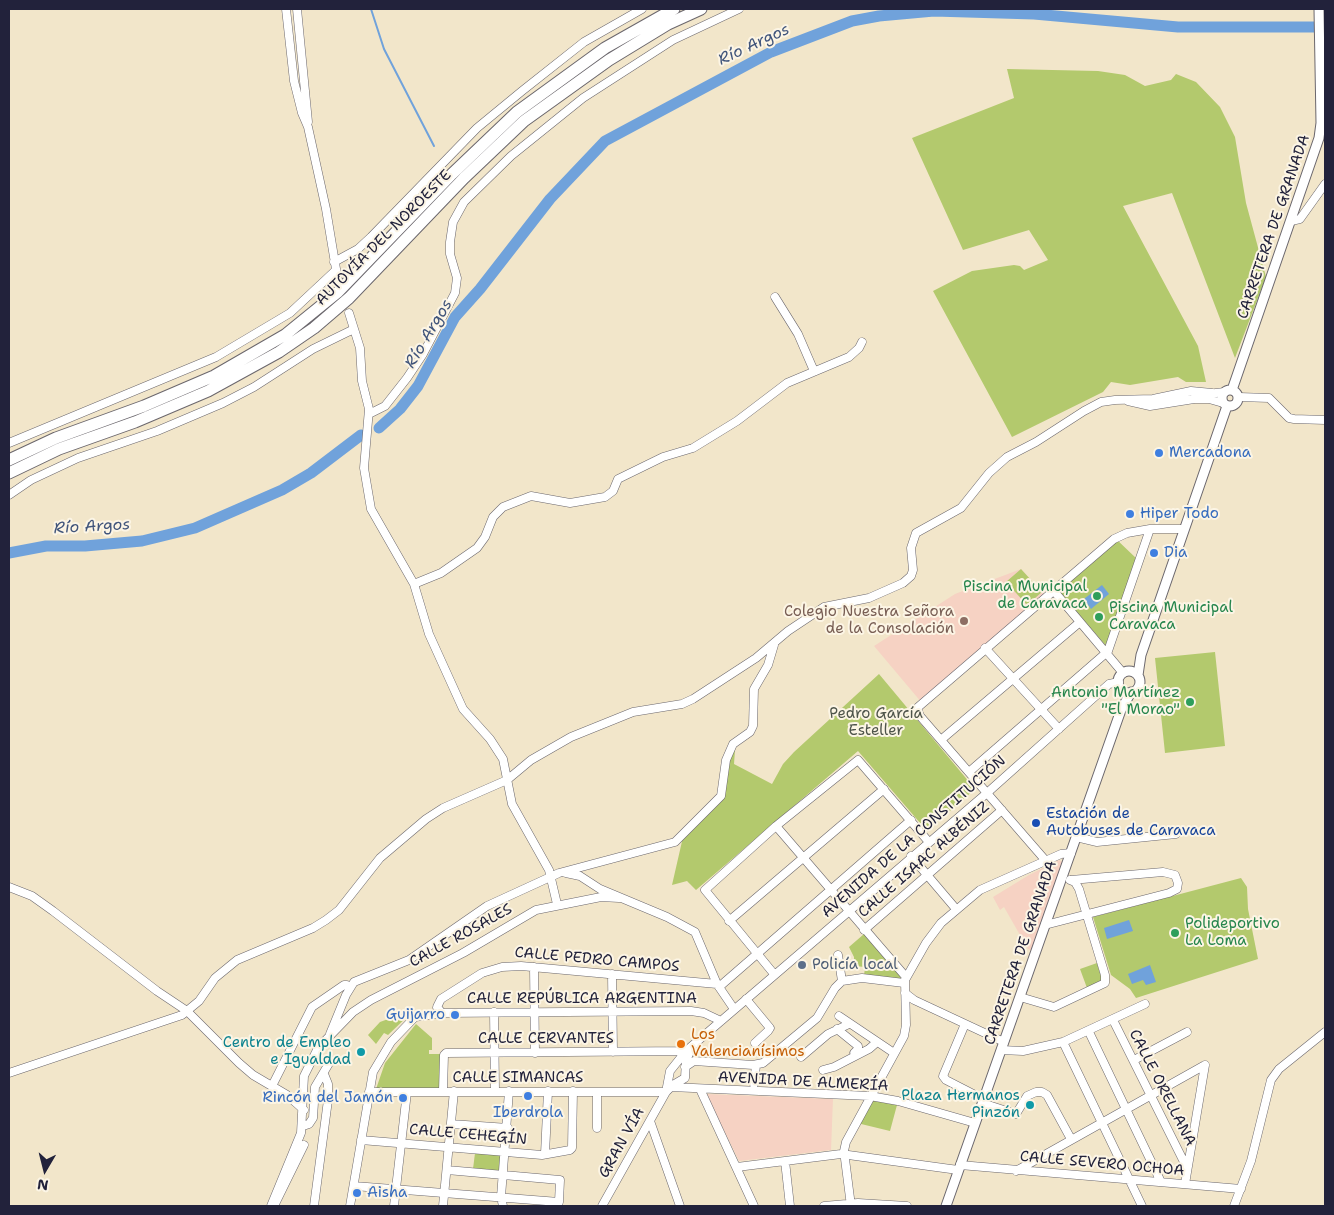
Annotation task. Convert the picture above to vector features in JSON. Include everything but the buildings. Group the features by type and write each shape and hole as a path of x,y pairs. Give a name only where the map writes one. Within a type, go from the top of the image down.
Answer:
{"highway":[{"name":"AUTOVÍA DEL NOROESTE","path":"9,460 56,438 144,406 214,376 284,335 338,292 452,174 517,112 605,48 674,9"},
{"name":"AUTOVÍA DEL NOROESTE","path":"9,473 59,449 135,422 208,391 279,352 314,328 349,298 464,178 524,121 609,60 668,24 701,9"}],"main road":[{"name":"CARRETERA DE GRANADA","path":"946,1206 1045,925 1073,880 1070,853 1128,692 1139,686 1124,677 1140,655 1225,405 1222,396 1232,393 1318,143 1321,123 1319,9"},
{"path":"1225,405 1234,406 1232,393"},
{"path":"1124,677 1128,692"}],"street":[{"path":"286,9 294,81 302,113 308,127"},
{"path":"297,9 308,127 326,209 338,280"},
{"path":"334,262 358,249 372,237 477,128 522,91 584,42 642,9"},
{"path":"369,414 385,406 413,370 424,354 455,294 457,278 450,254 450,242 453,222 464,202 511,156 583,98 666,44 739,9"},
{"path":"1292,221 1300,219 1325,184"},
{"path":"9,443 44,427 148,387 216,357 290,313 335,271"},
{"path":"775,297 798,334 814,371"},
{"path":"349,313 360,348 362,381 369,414 364,468 369,501 377,521 414,584 429,634 456,696 463,709 490,739 503,759 512,804 553,873 557,904"},
{"path":"9,495 31,480 78,458 157,431 223,403 254,387 313,349 354,329"},
{"path":"414,584 441,573 477,548 485,537 493,517 502,507 532,496 570,503 605,497 612,491 618,479 663,457 693,448 737,421 787,383 849,357 859,348 862,342"},
{"path":"9,1073 164,1022 187,1011 199,1001 215,978 237,960 313,928 339,910 380,858 426,819 462,799 507,780 531,760 570,738 633,712 682,704 693,699 774,645 788,631 824,607 869,598 908,580 913,570 911,548 916,533 961,508 984,478 1000,462 1094,405 1101,402 1153,399 1192,391 1212,393"},
{"path":"1137,399 1149,402 1166,401 1172,403 1177,408 1188,395 1232,393 1269,398 1289,418 1294,420 1325,420"},
{"path":"1182,401 1202,398 1225,405"},
{"path":"1121,400 1150,406 1172,403"},
{"path":"969,772 1106,653 1150,529"},
{"path":"1046,861 917,710 985,648 1114,538 1127,533 1150,529 1184,529"},
{"path":"1053,590 1124,677"},
{"path":"942,739 1080,622"},
{"path":"273,1206 303,1126 304,1076 315,1053 330,1034 349,988 360,979 409,960 486,906 553,873 675,842 718,800 722,793 726,760 733,744 750,732 753,726 754,689 768,665 774,645"},
{"path":"985,648 1058,729"},
{"name":"AVENIDA DE LA CONSTITUCIÓN","path":"671,1071 678,1058 774,974 987,793 1058,729 1124,677"},
{"path":"774,974 705,890 776,826 858,760 928,842"},
{"path":"730,921 884,790"},
{"name":"CALLE ISAAC ALBÉNIZ","path":"864,930 1002,810"},
{"path":"718,985 911,820"},
{"path":"776,826 905,980"},
{"path":"1076,837 1097,842 1176,834"},
{"path":"851,1205 845,1155 846,1142 905,1031 905,980 931,935 956,909 980,890 1062,854 1070,853"},
{"path":"911,856 956,909"},
{"path":"581,866 584,878"},
{"path":"1020,997 1054,1007 1104,983 1105,975 1086,914 1073,880 1163,872 1172,874 1178,880 1177,889 1169,893 1086,914 1045,925"},
{"path":"553,873 573,873 584,878 597,888 672,919 696,932 718,985 734,1009"},
{"path":"9,887 32,896 156,991 187,1011 239,1063 287,1095 304,1110"},
{"path":"595,898 599,893 597,888"},
{"name":"CALLE ROSALES","path":"330,1034 353,1012 371,1000 439,967 536,910 557,904 595,898 620,898"},
{"path":"685,1068 690,1062 694,1061 756,1065 768,1060 817,1018 842,980 838,955"},
{"name":"CALLE PEDRO CAMPOS","path":"442,1013 437,1007 441,999 482,973 502,967 534,967 718,985"},
{"path":"534,967 535,1053"},
{"path":"612,974 613,1052"},
{"path":"842,980 862,978 905,980"},
{"path":"272,1086 312,1007 344,986 347,985 349,988"},
{"path":"905,993 914,1000 965,1024 1002,1046 1023,1051 1063,1042 1089,1032 1145,1004"},
{"path":"746,999 770,1028 755,1043"},
{"name":"CALLE REPÚBLICA ARGENTINA","path":"350,1206 373,1072 384,1050 415,1017 442,1013 690,1011 704,1013 721,1021"},
{"path":"494,1012 495,1091"},
{"path":"839,1016 894,1053"},
{"name":"CALLE ORELLANA","path":"1113,1020 1187,1168"},
{"path":"801,1057 816,1042 849,1024"},
{"path":"965,1024 943,1072 943,1077 983,1101 1016,1114 1027,1096 1036,1092 1042,1092 1047,1095 1071,1139"},
{"path":"837,1029 858,1046 854,1053 855,1055"},
{"path":"1089,1032 1161,1182"},
{"path":"1134,1060 1187,1032"},
{"path":"1234,1206 1254,1148 1271,1080 1279,1069 1325,1032"},
{"path":"823,1070 834,1067 869,1049 877,1042"},
{"path":"1063,1042 1142,1206"},
{"path":"677,1087 685,1078 689,1048"},
{"name":"CALLE CERVANTES","path":"443,1091 444,1054 667,1051 689,1048"},
{"path":"667,1051 678,1058 685,1068"},
{"path":"303,1126 309,1124 313,1118 315,1087 331,1060"},
{"path":"754,1084 756,1065"},
{"path":"1016,1171 1205,1065 1185,1184"},
{"path":"671,1071 678,1066 685,1068"},
{"path":"671,1071 677,1087"},
{"path":"671,1071 671,1079 677,1087"},
{"path":"314,1206 328,1100 328,1084 324,1074"},
{"name":"CALLE SIMANCAS","path":"369,1092 597,1092 677,1087"},
{"name":"AVENIDA DE ALMERÍA","path":"677,1087 870,1096 898,1101 975,1123"},
{"name":"GRAN VÍA","path":"602,1206 650,1121 677,1087"},
{"path":"700,1089 754,1206"},
{"path":"443,1206 454,1091"},
{"path":"503,1206 501,1197 502,1175 508,1128 510,1091"},
{"path":"545,1154 548,1091"},
{"name":"CALLE CEHEGÍN","path":"362,1140 545,1154 572,1149 573,1091"},
{"path":"394,1206 407,1092"},
{"path":"597,1092 597,1128"},
{"path":"650,1121 680,1206"},
{"path":"451,1124 508,1128"},
{"path":"273,1206 304,1145"},
{"name":"CALLE SEVERO OCHOA","path":"737,1167 845,1155 959,1167 1241,1189"},
{"path":"785,1161 790,1206"},
{"path":"354,1186 559,1202 560,1180 446,1170"},
{"path":"824,1206 907,1206"}],"shaded area":[{"name":"Colegio Nuestra Señora de la Consolación","path":"1021,569 1046,596 922,703 874,646 955,594"},
{"path":"1059,860 1063,862 1033,951 1028,949 1004,907 1000,910 993,897 1029,875"},
{"path":"706,1094 833,1099 831,1150 739,1161"}],"green space":[{"path":"1007,69 1098,71 1125,75 1145,86 1171,80 1176,74 1196,82 1220,107 1235,137 1246,203 1266,277 1235,358 1172,193 1123,206 1198,346 1206,382 1186,382 1178,377 1130,385 1111,382 1103,392 1012,437 933,291 972,271 1014,265 1020,266 1024,270 1048,260 1029,230 963,250 912,138 1014,98"},
{"name":"Piscina Municipal Caravaca","path":"1115,538 1137,559 1107,647 1056,588"},
{"path":"1021,569 1042,592 1027,605 1006,582"},
{"name":"Antonio Martínez \"El Morao\"","path":"1215,652 1225,746 1165,753 1155,658"},
{"name":"Pedro García Esteller","path":"879,674 975,789 927,831 858,751 696,890 687,881 672,885 683,837 715,805 732,751 735,750 734,764 772,784 783,764 794,752"},
{"name":"Polideportivo La Loma","path":"1241,878 1247,887 1248,909 1258,959 1136,998 1130,989 1111,975 1093,917"},
{"path":"864,934 901,979 864,976 865,967 854,966 854,957 849,947"},
{"path":"1097,963 1102,980 1087,988 1080,969"},
{"path":"410,1011 411,1013 388,1035 384,1033 376,1044 368,1035 380,1022"},
{"path":"416,1024 432,1038 432,1050 429,1050 429,1054 440,1054 440,1088 376,1089 385,1063"},
{"path":"870,1100 897,1105 890,1131 857,1123"},
{"path":"475,1153 502,1155 501,1171 473,1169"}],"water":[{"name":"Piscina Municipal de Caravaca","path":"1102,585 1109,594 1091,609 1084,599"},
{"path":"1129,920 1133,931 1107,939 1104,928"},
{"path":"1150,965 1156,982 1146,985 1143,980 1132,984 1128,974"}],"waterway":[{"path":"371,9 384,49 434,146"},
{"name":"Río Argos","path":"379,428 400,409 418,386 455,317 480,289 550,199 605,141 771,52 852,21 879,16 934,11 1034,14 1178,27 1325,27"},
{"name":"Río Argos","path":"9,553 46,546 85,546 142,541 195,528 282,490 311,473 361,435"}],"place":[{"name":"Mercadona","path":"1159,453"},
{"name":"Hiper Todo","path":"1130,514"},
{"name":"Dia","path":"1154,553"},
{"name":"Piscina Municipal de Caravaca","path":"1097,596"},
{"name":"Piscina Municipal Caravaca","path":"1099,617"},
{"name":"Colegio Nuestra Señora de la Consolación","path":"964,621"},
{"name":"Antonio Martínez \"El Morao\"","path":"1190,702"},
{"name":"Estación de Autobuses de Caravaca","path":"1036,823"},
{"name":"Polideportivo La Loma","path":"1175,933"},
{"name":"Policía local","path":"802,965"},
{"name":"Guijarro","path":"455,1015"},
{"name":"Los Valencianísimos","path":"681,1044"},
{"name":"Centro de Empleo e Igualdad","path":"361,1052"},
{"name":"Iberdrola","path":"528,1096"},
{"name":"Rincón del Jamón","path":"403,1098"},
{"name":"Plaza Hermanos Pinzón","path":"1030,1105"},
{"name":"Aisha","path":"357,1193"}]}
